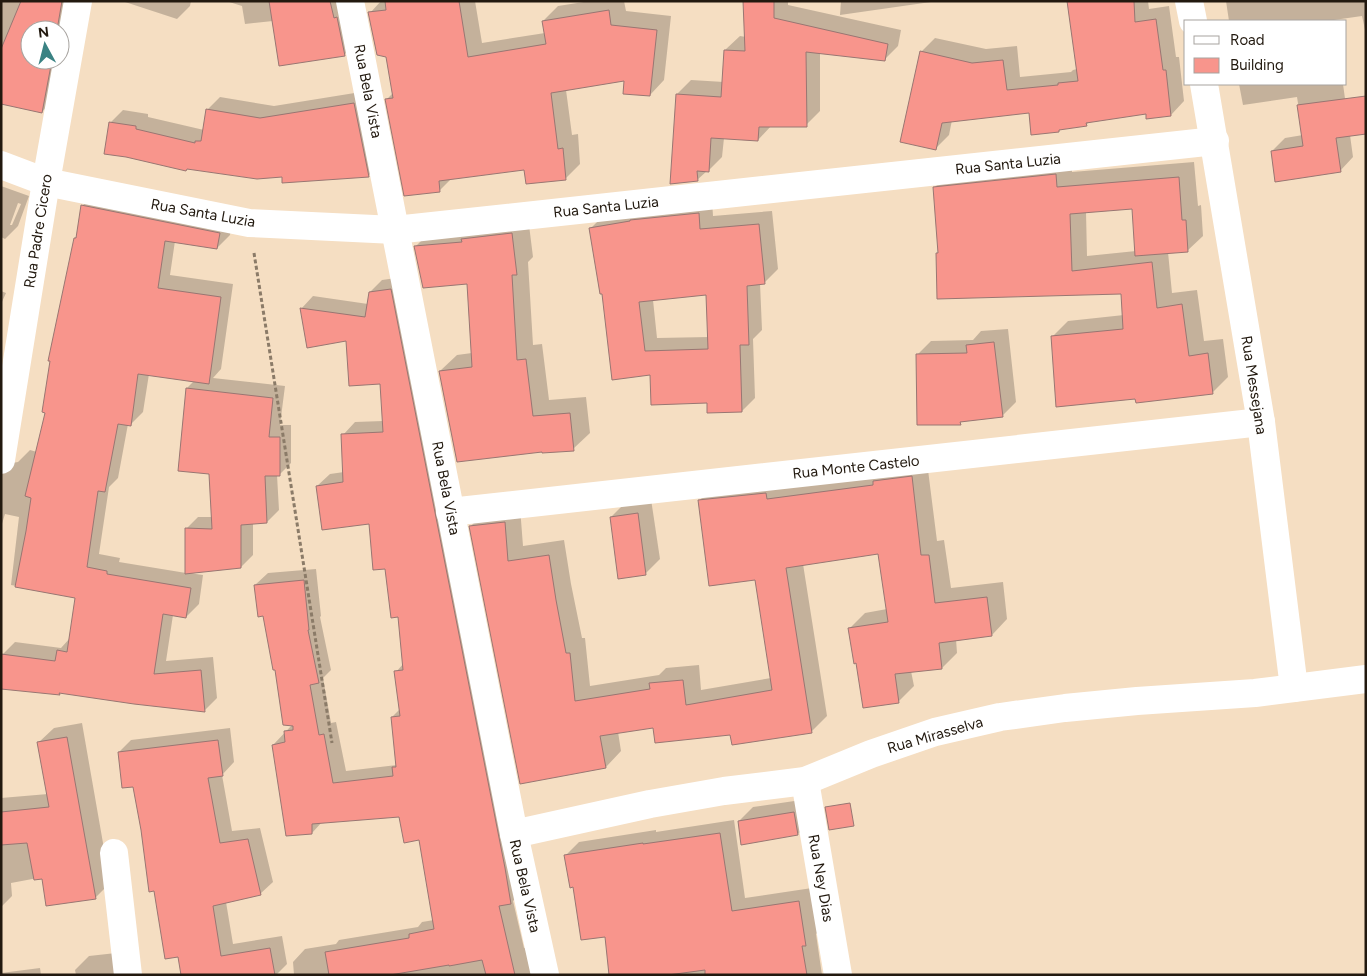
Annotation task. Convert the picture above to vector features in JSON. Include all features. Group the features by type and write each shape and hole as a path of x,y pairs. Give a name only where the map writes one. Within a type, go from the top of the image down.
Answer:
{"street":[{"name":"Rua Padre Cicero","path":"2,449 78,1"},
{"name":"Rua Bela Vista","path":"350,1 514,834 545,975"},
{"path":"1189,1 1193,20"},
{"name":"Rua Messejana","path":"1204,85 1261,422 1294,688"},
{"name":"Rua Santa Luzia","path":"1,165 46,182 249,223 395,230 1215,141"},
{"name":"Rua Monte Castelo","path":"450,512 1261,422"},
{"name":"Rua Mirasselva","path":"514,834 650,804 724,791 804,781 871,754 935,732 1000,717 1137,701 1255,693 1366,679"},
{"name":"Rua Ney Dias","path":"804,781 838,975"},
{"path":"114,853 128,975"}],"path":[{"path":"249,223 332,743"}],"building":[{"path":"21,1 62,1 59,20 20,20 20,70 50,70 42,113 1,104 1,49"},
{"path":"269,1 330,1 334,18 337,17 345,56 279,66"},
{"path":"385,1 459,1 468,57 546,44 542,21 609,10 611,25 657,30 650,96 623,94 624,81 551,93 558,149 563,148 566,180 526,184 524,170 439,181 440,192 404,196 385,99 393,98 386,57 377,55 368,12 386,10"},
{"path":"743,1 774,1 774,18 888,44 885,61 806,52 807,127 759,127 758,141 711,138 709,172 697,171 698,181 670,184 676,94 721,97 724,50 745,51"},
{"path":"1067,1 1134,1 1135,22 1156,19 1163,70 1166,70 1171,116 1146,119 1146,114 1086,123 1087,126 1059,130 1059,132 1031,135 1029,113 942,123 936,150 900,142 920,51 972,63 1003,60 1007,90 1078,81"},
{"path":"1366,96 1366,134 1336,138 1341,172 1275,182 1271,151 1303,146 1297,105"},
{"path":"354,103 369,177 282,183 282,177 257,179 187,169 186,171 126,157 104,154 109,122 136,126 136,129 195,143 195,141 201,141 206,109 260,118"},
{"path":"1056,174 1057,187 1179,177 1182,220 1186,220 1188,252 1135,256 1132,209 1070,214 1072,271 1152,262 1157,308 1182,304 1189,356 1208,353 1213,394 1136,403 1135,399 1056,407 1051,336 1123,329 1121,294 937,299 936,253 938,253 933,187"},
{"path":"81,205 220,233 217,249 165,241 158,288 221,297 209,384 138,374 131,426 118,424 105,492 98,491 87,567 107,571 107,574 191,588 186,618 163,614 154,674 201,670 205,712 59,693 60,695 1,689 1,654 55,661 57,650 67,652 75,598 15,587 31,498 25,496 45,413 42,412 50,361 48,361 74,238 76,238"},
{"path":"699,213 700,229 759,224 765,284 747,286 749,345 740,345 742,412 707,413 707,403 651,405 650,375 612,380 602,294 600,294 589,228 630,220","holes":["706,295 708,349 645,351 639,302"]},
{"path":"512,233 517,275 512,275 517,360 526,359 533,416 570,413 574,451 542,452 457,462 439,371 472,367 467,284 423,288 414,246 462,242 461,239"},
{"path":"391,289 505,868 511,904 499,906 515,975 486,975 482,960 390,975 329,975 325,952 409,938 409,934 434,929 419,840 404,843 399,817 312,824 312,834 286,836 272,745 285,742 284,731 293,730 293,726 283,725 275,670 273,670 263,616 258,617 254,585 304,580 308,630 319,683 310,685 319,735 324,734 333,783 393,776 392,767 396,767 391,717 400,716 394,671 403,670 398,617 391,618 385,569 373,570 369,524 322,530 316,486 343,482 341,434 383,432 380,384 349,386 346,341 307,348 300,308 365,317 369,292"},
{"path":"994,342 1003,417 960,422 961,425 917,425 916,354 967,353 966,345"},
{"path":"186,388 273,398 269,437 280,437 280,476 265,476 267,523 241,525 241,568 185,574 185,528 212,529 209,474 178,471"},
{"path":"912,476 921,555 929,555 935,603 987,597 992,636 939,643 942,669 895,674 899,703 863,708 848,628 888,622 878,554 786,568 812,733 732,745 730,735 655,743 653,728 600,736 606,768 520,784 469,526 505,522 508,561 549,555 566,653 570,653 575,701 650,689 649,683 683,680 686,705 772,690 755,580 709,586 698,500 766,493 767,499 873,485 873,481"},
{"path":"638,513 646,575 618,579 610,517"},
{"path":"67,737 96,899 46,906 42,879 34,880 27,843 1,845 1,812 49,807 37,742"},
{"path":"218,740 223,776 208,778 220,843 248,839 261,895 213,906 221,956 270,948 275,975 181,975 178,957 165,959 154,891 149,892 133,787 122,788 118,752"},
{"path":"850,803 854,826 829,830 825,807"},
{"path":"794,812 798,835 741,845 738,821"},
{"path":"720,833 732,911 799,901 806,946 802,946 807,975 705,975 705,970 668,975 609,975 605,937 581,940 573,887 570,888 564,855"}]}
